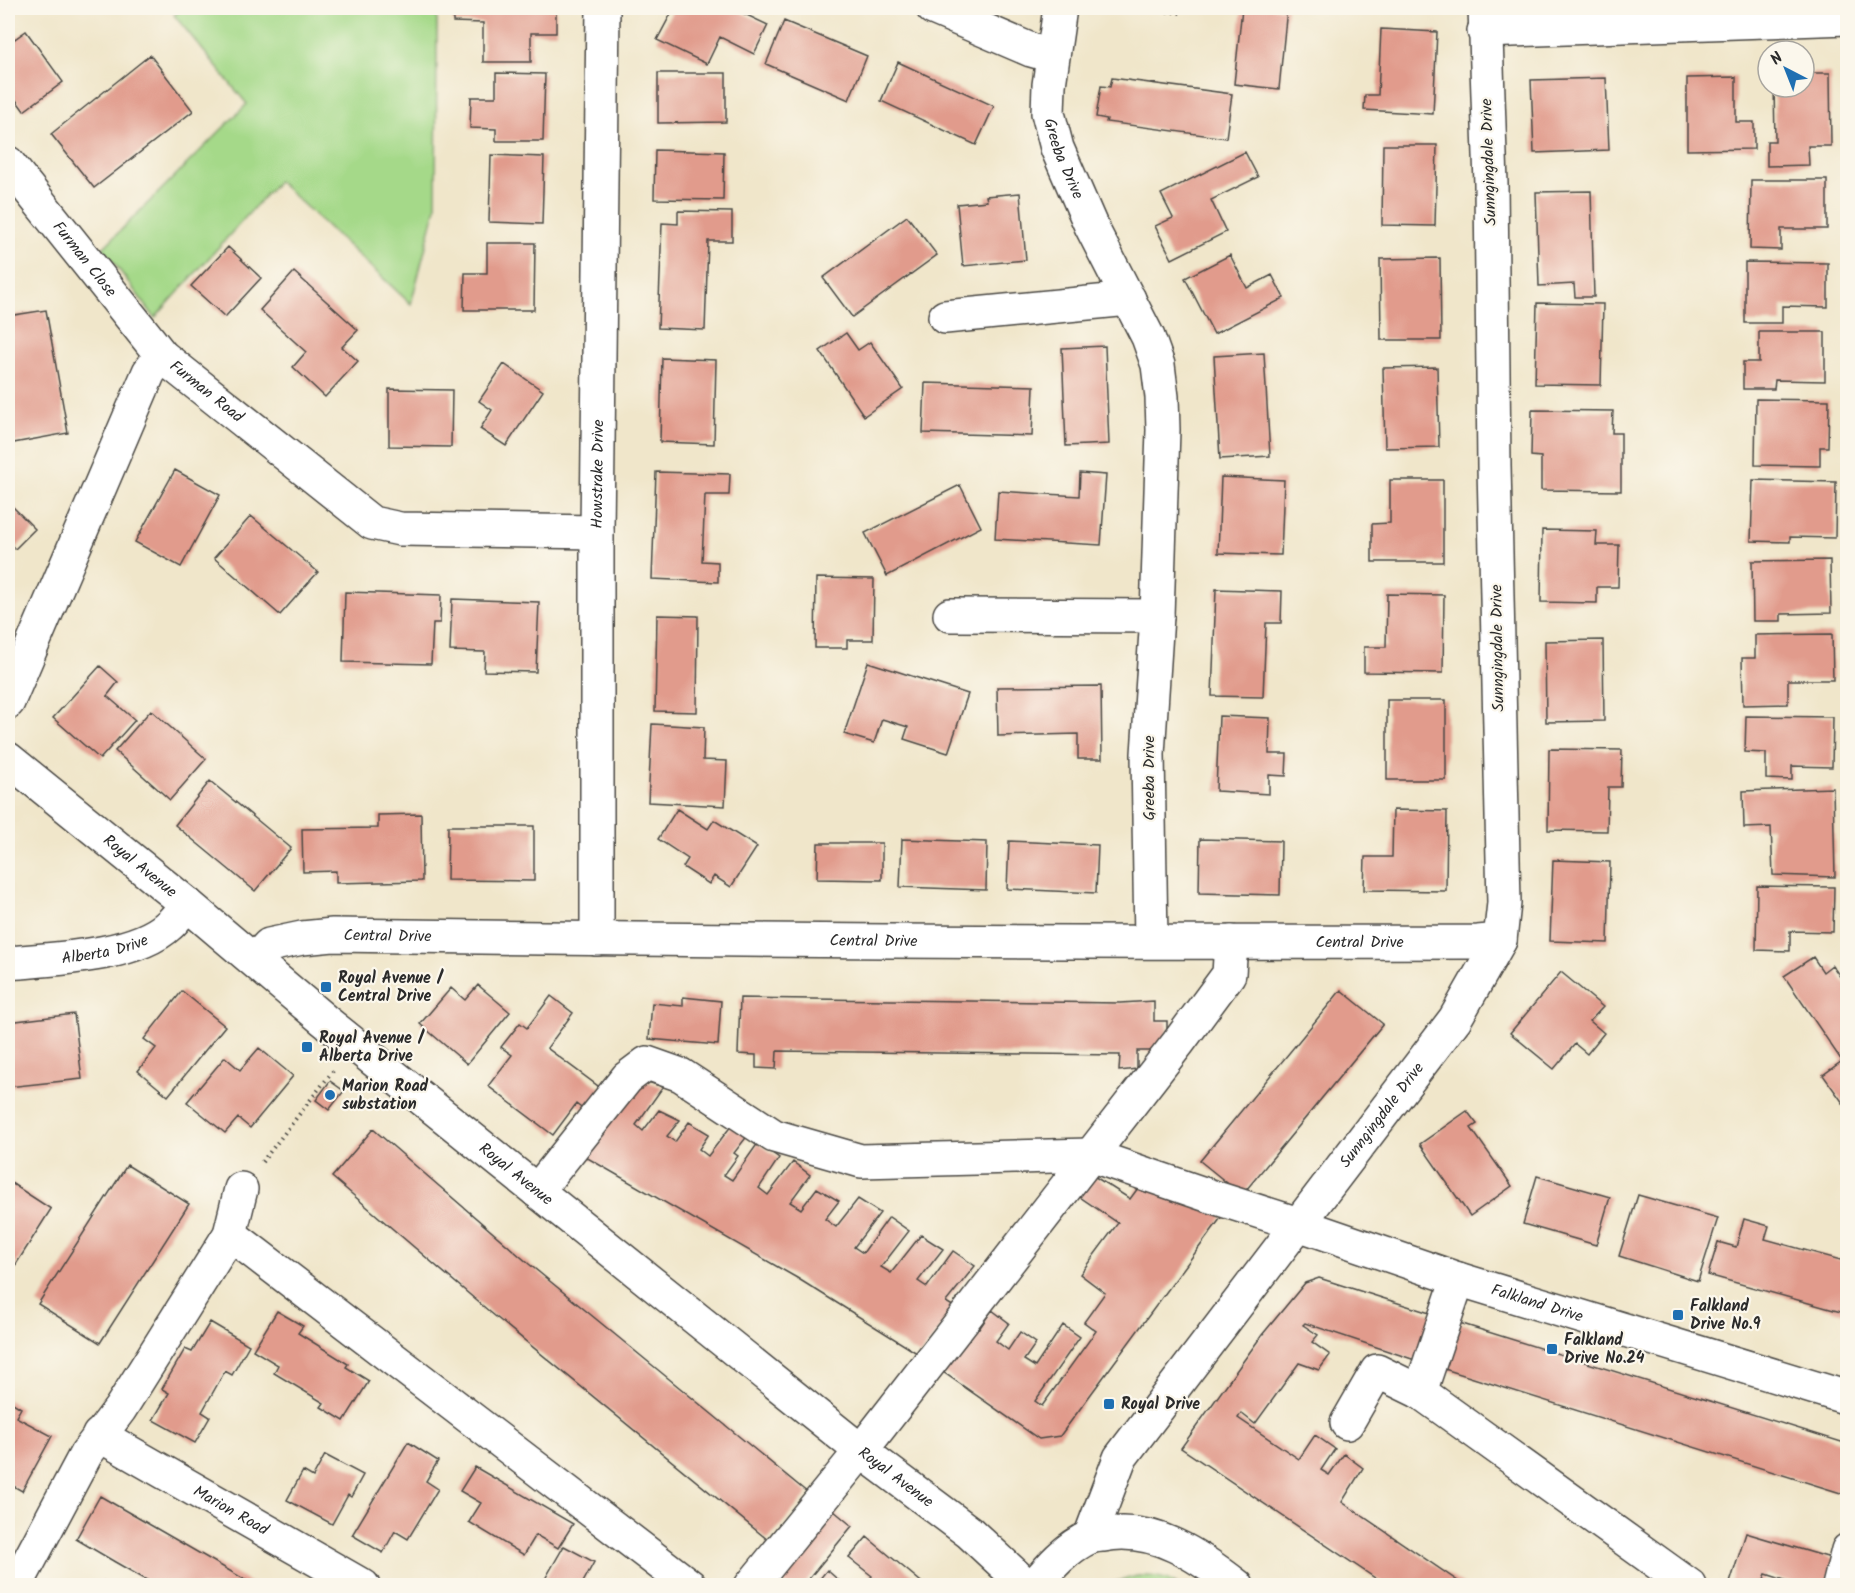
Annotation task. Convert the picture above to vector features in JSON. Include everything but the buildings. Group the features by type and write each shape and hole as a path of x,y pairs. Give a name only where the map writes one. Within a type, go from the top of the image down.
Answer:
{"street":[{"name":"Howstrake Drive","path":"597,939 597,532 603,8"},
{"path":"933,8 1031,50 1052,56"},
{"name":"Greeba Drive","path":"1060,8 1052,56 1048,112 1057,148 1091,226 1129,299 1158,365 1162,397 1157,616 1148,754 1151,941"},
{"path":"1485,19 1848,18"},
{"name":"Sunngingdale Drive","path":"1298,1224 1455,1019 1500,940 1504,903 1494,466 1491,184 1485,19"},
{"name":"Furman Close","path":"8,163 162,356"},
{"path":"945,317 1129,299"},
{"name":"Furman Road","path":"8,702 149,372 162,356 372,523 400,529 597,532"},
{"path":"950,615 1157,616"},
{"name":"Royal Avenue","path":"8,759 255,960 354,1044 861,1451 969,1532 1027,1586"},
{"name":"Alberta Drive","path":"8,963 90,955 140,942 168,927 187,904"},
{"name":"Central Drive","path":"255,960 269,945 302,938 333,935 597,939 1231,942 1478,942 1500,940"},
{"path":"751,1586 861,1451 1178,1043 1229,974 1231,942"},
{"path":"537,1191 627,1078 647,1063 681,1076 774,1136 861,1161 1090,1155"},
{"name":"Falkland Drive","path":"1090,1155 1206,1196 1298,1224 1458,1279 1848,1398"},
{"path":"20,1578 86,1454 120,1409 230,1234 241,1189"},
{"path":"1090,1537 1120,1458 1298,1224"},
{"path":"230,1234 690,1586"},
{"path":"1420,1392 1458,1279"},
{"path":"1347,1423 1377,1371 1420,1392 1690,1586"},
{"name":"Marion Road","path":"99,1435 363,1586"},
{"path":"1034,1586 1058,1558 1090,1537 1120,1532 1154,1537 1180,1546 1237,1586"},
{"path":"1839,1586 1848,1550"}],"path":[{"path":"1131,8 1182,13"},
{"path":"241,1189 354,1044"},
{"path":"104,1582 107,1577"}],"green space":[{"path":"184,8 431,8 437,19 436,207 411,304 278,181 155,318 103,248 247,104 174,15"},
{"path":"1137,1576 1163,1578 1177,1585 1105,1585"}],"place":[{"name":"Royal Avenue / Central Drive","path":"326,987"},
{"name":"Royal Avenue / Alberta Drive","path":"307,1047"},
{"name":"Marion Road substation","path":"330,1095"},
{"name":"Falkland Drive No.9","path":"1678,1315"},
{"name":"Falkland Drive No.24","path":"1552,1349"},
{"name":"Royal Drive","path":"1109,1404"}]}
